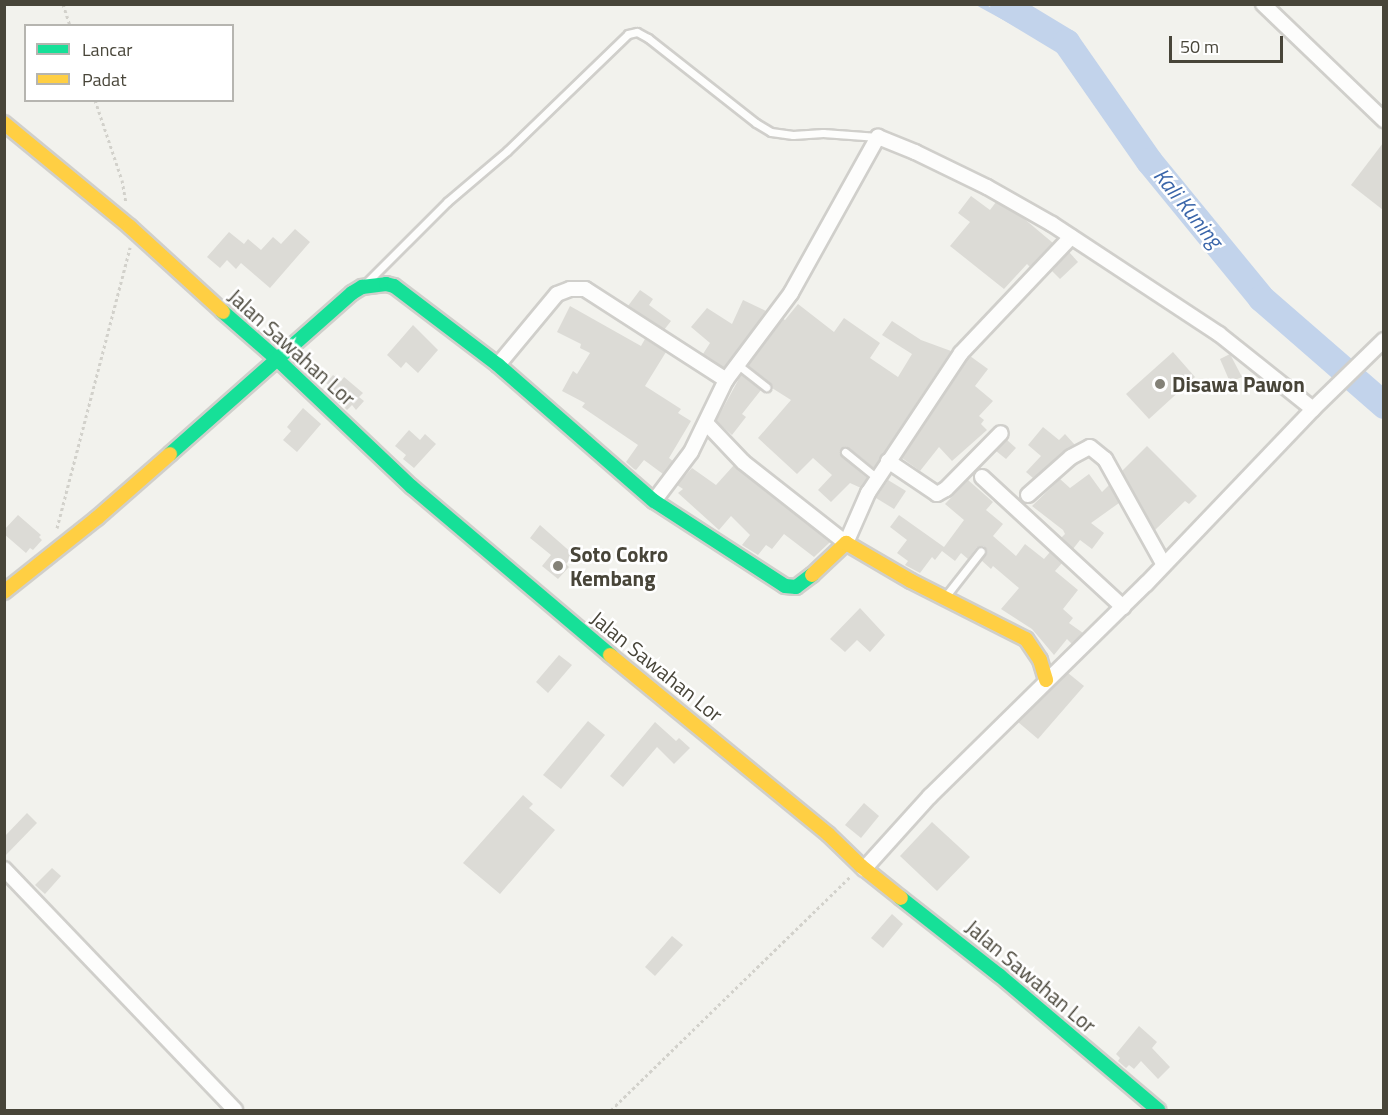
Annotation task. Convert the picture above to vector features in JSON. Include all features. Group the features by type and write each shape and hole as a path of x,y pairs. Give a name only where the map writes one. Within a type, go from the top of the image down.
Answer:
{"main road":[{"name":"Jalan Sawahan Lor","path":"4,123 130,227 198,291 279,360 412,487 577,628 828,834 863,868 999,975 1158,1110"},
{"path":"4,592 97,518 211,416 362,287 376,284 394,286 498,365 654,501 785,586 796,587 802,584 846,543 1026,639 1034,649 1046,680"}],"street":[{"path":"1263,4 1383,120"},
{"path":"654,501 691,452 726,380 791,293 878,137 987,187 1071,237 1219,334 1313,409"},
{"path":"706,423 743,462 846,543 877,478 961,353 1071,237"},
{"path":"498,365 556,294 570,289 585,290 726,380"},
{"path":"863,868 930,796 1123,607 1313,409 1383,340"},
{"path":"888,461 937,494 946,489 1000,433"},
{"path":"1028,495 1071,457 1090,447 1105,459 1164,565"},
{"path":"982,477 1123,607"},
{"path":"4,869 235,1110"}],"lane":[{"path":"362,287 447,202 507,151 628,34 637,32 648,38 756,123 771,132 793,135 823,133 878,137"},
{"path":"738,365 766,387"},
{"path":"845,452 877,478"},
{"path":"945,597 981,551"}],"path":[{"path":"63,4 69,24"},
{"path":"96,102 122,180 126,204"},
{"path":"55,534 129,253"},
{"path":"611,1110 863,868"}],"building":[{"path":"1383,143 1383,210 1351,185"},
{"path":"971,196 990,210 996,202 1022,217 1053,243 1030,267 1027,264 1004,289 950,246 970,222 958,213"},
{"path":"295,229 310,242 270,288 241,263 236,269 227,260 220,268 207,257 229,232 244,244 248,239 261,250 273,237 281,244"},
{"path":"1069,252 1078,262 1060,279 1052,271"},
{"path":"640,290 653,299 649,305 671,321 664,330 628,306"},
{"path":"743,300 766,311 724,368 703,354 710,343 691,327 707,308 732,324"},
{"path":"798,304 834,332 844,318 880,343 870,358 898,377 912,354 882,335 892,321 921,340 951,351 874,468 848,447 840,449 841,456 867,478 861,488 850,483 831,502 818,490 832,475 813,458 797,474 758,438 791,400 772,388 748,366 783,319 785,320"},
{"path":"570,306 641,346 645,339 666,352 645,386 681,409 678,413 691,421 669,458 673,461 663,474 644,460 636,470 634,469 626,462 638,445 582,407 585,403 562,391 573,371 577,374 590,353 580,348 581,344 557,332"},
{"path":"413,325 438,350 418,373 406,362 401,368 387,355"},
{"path":"1173,352 1195,377 1149,419 1126,394"},
{"path":"1230,354 1242,377 1230,382 1220,359"},
{"path":"970,356 988,369 975,386 993,401 979,416 984,420 981,424 987,430 952,461 939,447 920,471 902,458"},
{"path":"333,375 341,381 344,377 363,393 359,397 364,401 356,410 352,405 347,410 330,394 334,389 326,383"},
{"path":"741,375 761,390 742,414 746,417 732,435 716,421"},
{"path":"303,408 321,424 297,452 283,440 291,431 287,427"},
{"path":"1043,427 1059,440 1065,434 1075,445 1033,478 1026,472 1041,456 1028,445"},
{"path":"409,430 420,440 425,434 436,444 414,468 403,459 406,455 395,446"},
{"path":"1007,440 1016,448 1006,459 996,451"},
{"path":"1147,446 1197,496 1189,504 1185,501 1155,530 1122,471"},
{"path":"734,465 830,542 814,557 784,534 772,549 766,545 758,555 742,545 750,535 731,516 719,530 678,493 683,489 677,485 692,468 716,485"},
{"path":"1089,474 1102,492 1109,485 1119,503 1091,523 1104,533 1092,549 1080,540 1073,549 1061,538 1065,534 1063,530 1032,506 1060,479 1070,488"},
{"path":"888,480 906,491 894,509 876,498"},
{"path":"968,480 993,502 986,510 1003,524 993,536 1016,556 1025,544 1044,559 1050,552 1062,563 1055,571 1078,590 1063,609 1073,618 1069,623 1083,633 1072,644 1067,639 1054,655 1032,629 1001,609 1019,588 993,566 991,569 981,560 986,552 984,546 977,547 968,559 961,553 955,561 942,551 935,560 932,557 920,573 905,565 908,561 897,553 907,540 890,527 899,515 944,547 964,520 945,504"},
{"path":"18,515 41,535 39,537 42,540 33,550 30,548 26,553 4,534 4,530"},
{"path":"540,525 574,555 566,564 569,567 558,579 542,566 551,555 530,538"},
{"path":"860,608 885,635 870,652 857,640 845,652 830,639"},
{"path":"559,655 572,665 548,693 536,682"},
{"path":"1068,673 1084,686 1038,739 1018,722"},
{"path":"588,721 605,735 561,789 543,775"},
{"path":"655,722 676,741 679,738 690,748 674,764 657,747 623,787 610,776"},
{"path":"523,795 533,804 529,808 555,830 500,894 463,863"},
{"path":"864,803 879,816 861,838 845,825"},
{"path":"27,813 37,823 4,857 4,837"},
{"path":"932,822 970,857 937,891 900,856"},
{"path":"52,868 61,876 45,894 35,885"},
{"path":"892,914 903,924 883,948 871,938"},
{"path":"672,936 683,945 655,976 645,967"},
{"path":"1139,1026 1157,1042 1152,1048 1170,1067 1158,1079 1141,1061 1134,1069 1129,1065 1126,1068 1118,1061 1120,1058 1116,1054"}],"waterway":[{"path":"980,4 1061,48 1069,58"},
{"name":"Kali Kuning","path":"1003,4 1066,42 1149,161 1261,298 1384,405"}],"traffic: fast":[{"path":"170,454 352,293 362,287 386,284 394,286 498,365 654,501 785,586 796,587 812,575"},
{"path":"223,312 279,361 412,487 610,655"},
{"path":"901,898 999,975 1158,1110"}],"traffic: slow":[{"path":"4,123 130,227 223,312"},
{"path":"4,592 97,518 170,454"},
{"path":"812,575 846,543 911,581 1026,639 1040,660 1046,680"},
{"path":"610,655 828,834 861,866 901,898"}],"place":[{"name":"Disawa Pawon","path":"1160,384"},
{"name":"Soto Cokro Kembang","path":"558,566"}]}
